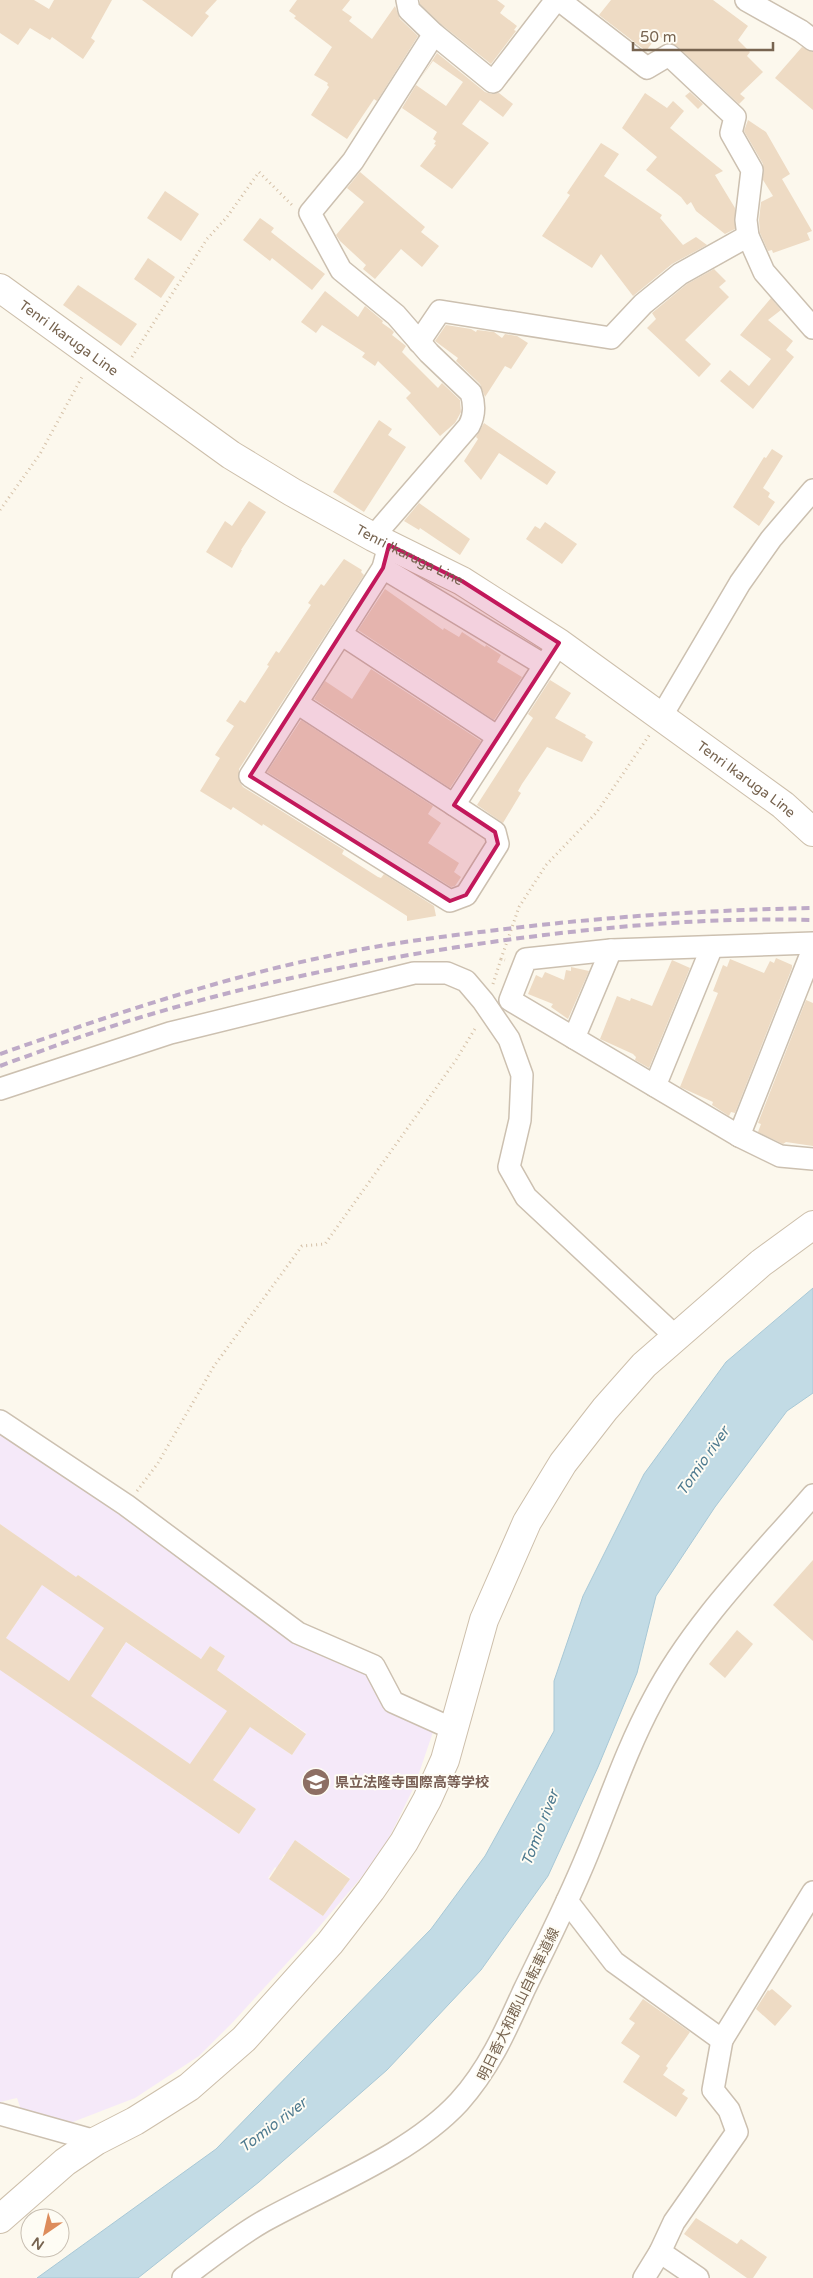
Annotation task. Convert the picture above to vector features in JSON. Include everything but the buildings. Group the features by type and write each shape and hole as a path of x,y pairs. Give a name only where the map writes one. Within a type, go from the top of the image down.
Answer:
{"street":[{"path":"407,0 408,10 434,34 493,82 558,0 647,68 669,55 735,117 731,133 752,170 746,220 748,236 764,272 813,328"},
{"path":"746,0 801,31 813,40"},
{"path":"297,703 495,832 498,844 466,895 450,901 250,776 341,634 382,550 474,417 471,394 419,342 396,315 341,270 310,213 353,161 434,34"},
{"path":"419,342 440,311 611,338 643,304 680,274 748,236"},
{"name":"Tenri Ikaruga Line","path":"0,288 231,455 382,550 462,581 552,654 661,717 783,805 813,832"},
{"path":"661,717 740,583 771,539 813,490"},
{"path":"341,634 498,737"},
{"path":"454,805 552,654"},
{"path":"813,943 611,950 526,959 510,1000 739,1136 780,1156 813,1159"},
{"path":"655,1086 712,946"},
{"path":"739,1136 813,949"},
{"path":"574,1038 611,950"},
{"path":"1,1089 170,1033 414,973 447,972 466,981 488,1008 509,1039 522,1075 520,1120 508,1167 526,1197 675,1336"},
{"path":"0,2219 65,2162 96,2141 135,2121 190,2087 244,2039 318,1957 371,1890 404,1842 427,1800 445,1760 484,1620 527,1522 563,1463 605,1409 644,1365 761,1263 813,1225"},
{"path":"0,1421 126,1505 298,1633 374,1666 393,1702 453,1729"},
{"path":"184,2278 262,2222 405,2145 457,2105 474,2084 490,2061 567,1901 644,1718 672,1665 698,1628 813,1495"},
{"path":"644,2278 660,2252 674,2222 737,2132 729,2110 713,2090 722,2040 813,1892"},
{"path":"567,1901 614,1962 722,2040"},
{"path":"0,2114 96,2141"},
{"path":"660,2252 698,2278"}],"path":[{"path":"120,373 207,239 227,216 259,172 292,205 310,213"},
{"path":"0,510 40,454 75,386 96,356"},
{"path":"501,958 519,907 546,865 597,812 661,717"},
{"path":"126,1505 158,1463 214,1366 302,1246 324,1244 456,1060 488,1008"}],"highlighted area":[{"path":"389,545 462,581 559,643 454,805 495,832 498,844 466,895 450,901 250,776 383,568"}],"shaded area":[{"name":"県立法隆寺国際高等学校","path":"0,1433 119,1514 290,1637 369,1671 434,1729 415,1785 388,1840 365,1873 307,1941 233,2022 199,2056 135,2098 65,2125 21,2110 17,2098 0,2102 0,1647 56,1564 0,1524","holes":["78,1575 201,1659 210,1646 225,1656 217,1670 306,1733 292,1755 62,1599","102,1631 124,1646 92,1693","25,1652 256,1809 239,1834 9,1676","295,1840 350,1878 344,1888 289,1849","284,1854 341,1891 334,1901 279,1864","275,1867 331,1905 323,1916 268,1878"]}],"water":[{"name":"Tomio river","path":"813,1288 813,1393 787,1411 715,1507 656,1596 637,1673 598,1767 548,1876 481,1970 387,2070 259,2182 138,2278 37,2278 65,2258 70,2258 70,2254 216,2149 431,1929 485,1856 554,1731 554,1681 583,1596 644,1474 726,1362"}],"railway":[{"path":"0,1054 120,1013 201,988 283,966 367,948 454,935 576,921 694,912 813,908"},
{"path":"0,1066 76,1038 170,1009 267,984 414,954 513,939 625,926 700,921 813,920"}],"place":[{"name":"県立法隆寺国際高等学校","path":"316,1782"}]}
